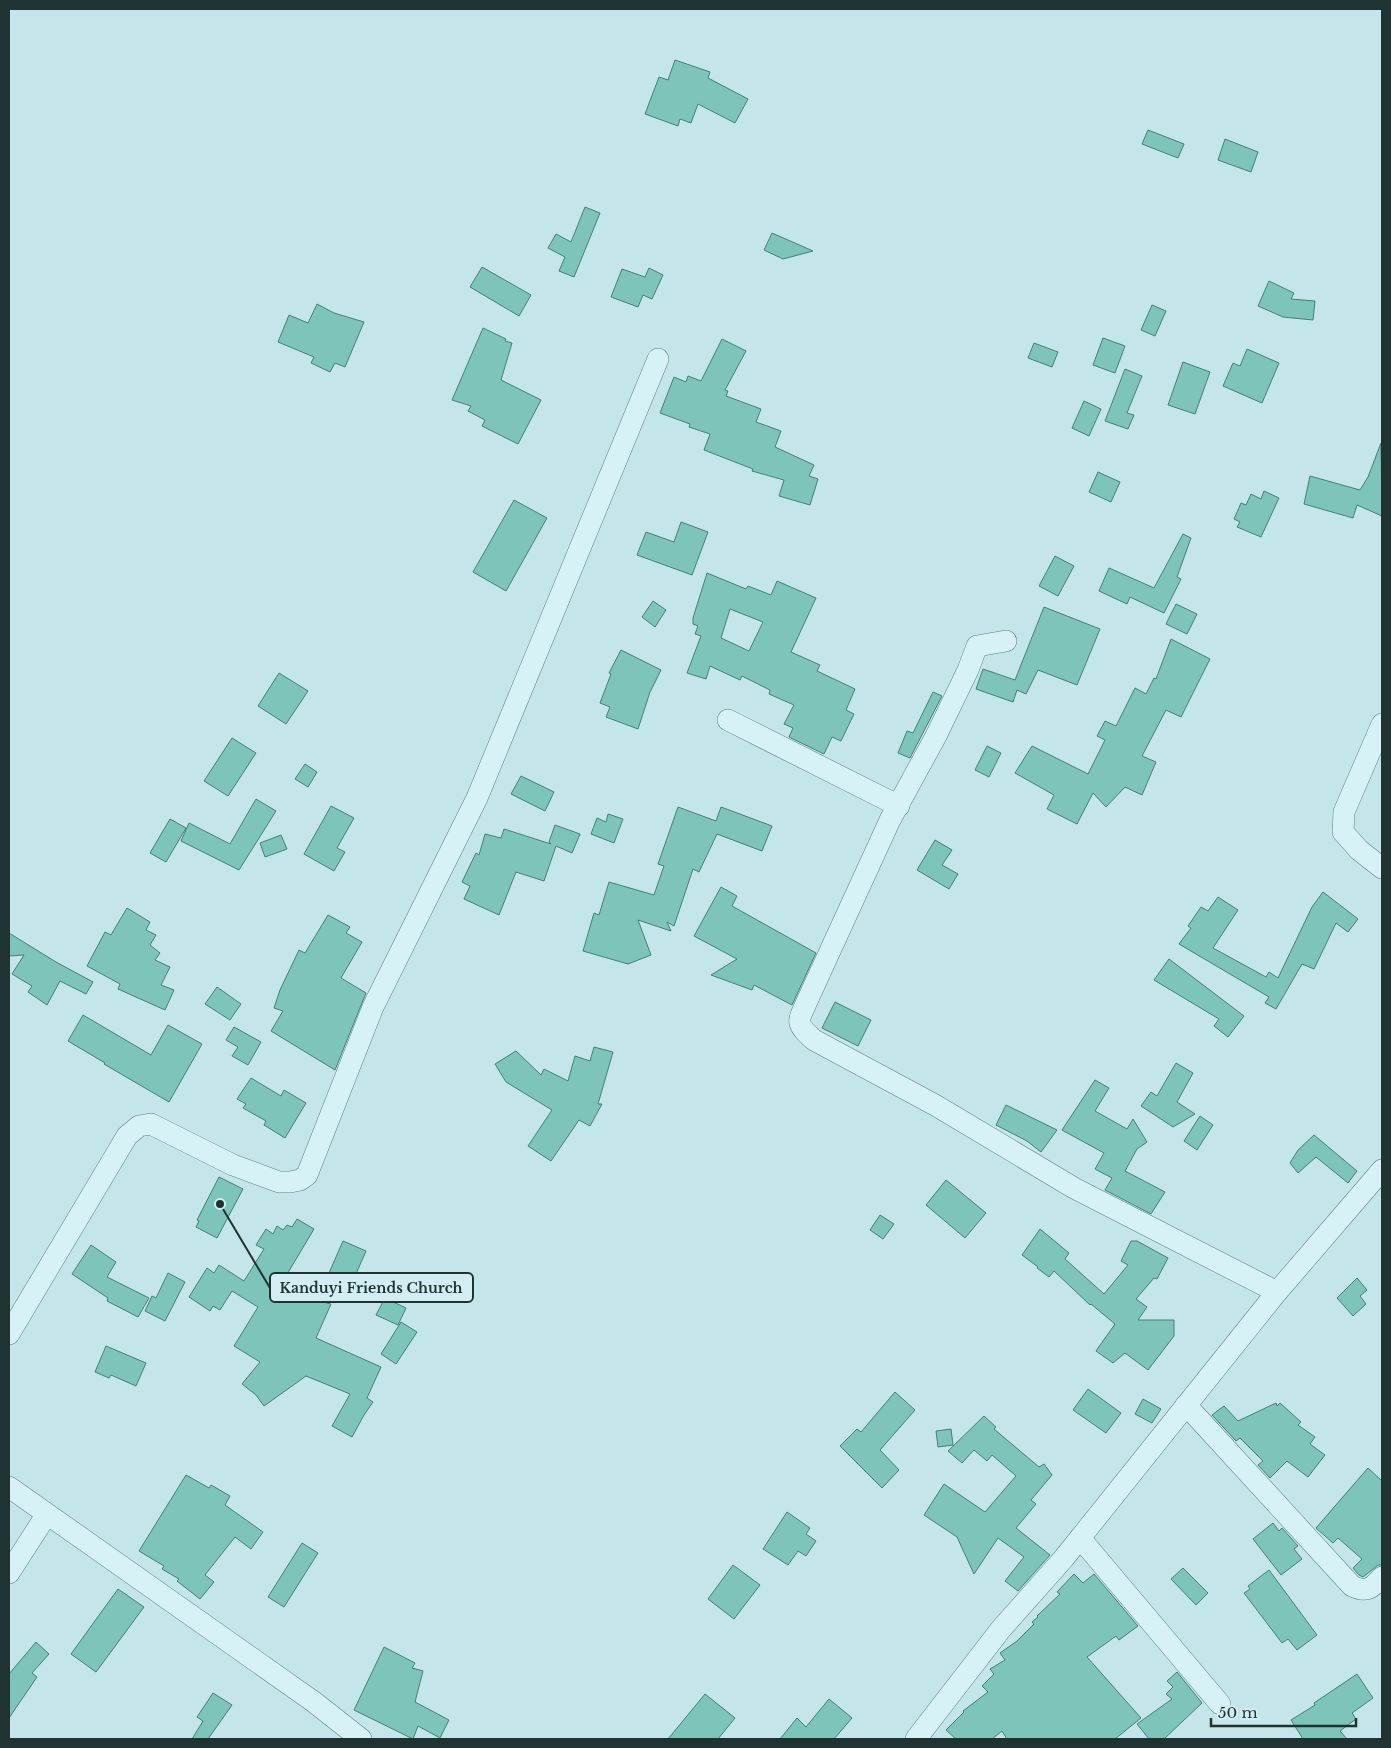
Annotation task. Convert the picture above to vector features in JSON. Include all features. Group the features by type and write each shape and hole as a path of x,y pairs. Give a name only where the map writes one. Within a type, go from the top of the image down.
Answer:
{"street":[{"path":"9,1334 127,1136 138,1126 151,1124 233,1166 279,1182 300,1180 307,1174 373,1007 476,798 658,359"},
{"path":"1006,641 977,646 968,670 899,806 890,820 799,1020 801,1029 814,1040 935,1105 1074,1188 1277,1292"},
{"path":"728,720 899,806"},
{"path":"1382,724 1344,812 1343,832 1359,850 1382,868"},
{"path":"916,1739 1001,1629 1080,1538 1277,1292 1382,1170"},
{"path":"1186,1405 1352,1586 1361,1590 1367,1590 1382,1577"},
{"path":"9,1487 314,1702 361,1739"},
{"path":"9,1573 47,1514"},
{"path":"1080,1538 1220,1704"}],"building":[{"path":"675,60 710,72 708,78 748,99 735,123 698,104 691,123 680,119 678,126 645,114 659,77 668,80"},
{"path":"1148,130 1184,144 1178,158 1142,144"},
{"path":"1225,139 1258,152 1251,172 1218,160"},
{"path":"585,207 600,213 574,277 559,271 565,257 548,248 556,234 571,242"},
{"path":"772,233 813,251 783,259 764,250"},
{"path":"482,267 531,295 519,316 470,287"},
{"path":"649,268 663,275 652,299 643,295 638,307 611,297 622,269 645,277"},
{"path":"1269,281 1294,293 1291,299 1315,301 1313,320 1283,317 1258,306"},
{"path":"317,304 334,313 364,322 345,367 335,363 330,372 311,363 314,357 278,342 289,315 308,323"},
{"path":"1152,305 1166,311 1155,336 1141,330"},
{"path":"483,328 512,343 501,380 541,400 518,444 482,426 485,420 468,411 471,406 452,400"},
{"path":"1103,338 1125,346 1115,373 1093,365"},
{"path":"722,339 746,351 725,390 728,391 726,396 761,409 756,422 781,431 775,447 814,465 809,476 818,479 810,505 779,496 784,480 752,471 753,469 704,450 710,434 689,427 690,424 660,413 674,377 686,382 688,376 701,381"},
{"path":"1034,343 1058,352 1052,367 1028,358"},
{"path":"1247,349 1279,363 1262,403 1223,386 1233,363 1240,366"},
{"path":"1183,362 1210,372 1195,414 1168,405"},
{"path":"1125,369 1142,376 1127,413 1134,415 1128,429 1105,421"},
{"path":"1084,401 1101,409 1089,436 1072,428"},
{"path":"1381,443 1382,516 1357,505 1353,518 1304,504 1310,476 1360,490 1368,477"},
{"path":"1098,472 1120,482 1111,502 1089,492"},
{"path":"1264,491 1279,498 1261,537 1237,527 1240,522 1234,519 1241,503 1246,505 1251,494 1261,499"},
{"path":"514,500 547,518 506,591 473,572"},
{"path":"681,522 708,532 692,575 637,555 646,532 674,542"},
{"path":"1183,534 1191,538 1177,577 1181,579 1164,613 1130,597 1127,604 1099,591 1109,568 1154,588"},
{"path":"1055,556 1074,566 1058,596 1039,586"},
{"path":"707,573 746,589 748,586 771,595 777,581 816,598 791,652 820,665 817,671 855,689 846,710 854,714 841,741 832,737 824,754 789,737 793,728 784,724 794,705 769,694 770,690 742,676 740,680 710,666 706,679 687,673 701,636 695,634 698,626 693,624 693,618","holes":["730,609 763,622 749,651 721,638"]},
{"path":"653,601 666,610 655,627 642,617"},
{"path":"1176,604 1197,614 1187,634 1166,624"},
{"path":"1044,607 1100,629 1077,685 1038,670 1026,694 1017,690 1013,702 976,689 983,669 1015,680"},
{"path":"1171,639 1210,659 1181,717 1166,710 1142,756 1156,762 1142,795 1125,787 1106,807 1093,793 1077,824 1047,809 1054,795 1015,773 1032,746 1088,774 1105,740 1097,736 1105,721 1116,726 1135,688 1146,694 1154,678 1156,679"},
{"path":"621,650 661,670 650,692 638,729 606,717 610,707 600,703 611,674 609,673"},
{"path":"279,673 308,691 286,724 258,706"},
{"path":"933,692 942,696 910,758 898,753 907,731 913,733"},
{"path":"232,738 256,753 228,796 204,781"},
{"path":"987,746 1001,753 989,777 975,770"},
{"path":"305,764 317,772 308,787 295,779"},
{"path":"521,776 554,792 545,811 511,794"},
{"path":"256,799 276,811 239,870 181,841 189,823 230,844"},
{"path":"331,806 354,818 337,848 345,852 334,871 304,854"},
{"path":"678,807 716,821 721,807 772,826 762,851 717,834 699,872 693,869 674,926 667,922 671,931 638,920 651,955 628,964 583,951 594,913 599,915 609,882 654,895 664,866 658,864"},
{"path":"608,814 623,819 614,843 591,834 597,818 606,822"},
{"path":"170,819 186,828 166,862 150,853"},
{"path":"555,825 580,834 572,853 556,846 544,881 516,872 499,915 464,899 470,886 462,882 476,853 479,855 485,834 501,838 504,829 551,844 549,842"},
{"path":"281,835 287,849 265,857 260,843"},
{"path":"935,840 952,850 942,865 958,874 949,889 917,870"},
{"path":"721,887 737,896 732,906 816,953 792,1005 754,985 752,990 711,975 737,959 694,936"},
{"path":"1323,892 1358,919 1348,932 1336,923 1314,969 1302,964 1276,1009 1265,1003 1269,997 1179,944 1191,928 1188,926 1201,907 1208,911 1218,897 1238,910 1213,948 1266,977 1269,972 1278,978 1312,907"},
{"path":"127,908 150,922 146,930 156,935 150,945 160,953 155,960 170,967 161,985 174,990 165,1010 118,989 120,984 87,966 105,932 111,935"},
{"path":"328,915 350,927 346,933 362,942 341,978 366,993 335,1070 271,1031 283,1011 274,1008 280,990 299,950 305,953"},
{"path":"9,933 93,982 86,994 60,981 47,1005 28,992 32,986 12,974 24,955 9,956"},
{"path":"1169,959 1244,1016 1228,1037 1214,1026 1219,1019 1154,980"},
{"path":"217,987 241,1004 230,1020 205,1004"},
{"path":"835,1002 871,1020 858,1046 822,1028"},
{"path":"83,1015 151,1055 168,1025 202,1044 169,1102 68,1041"},
{"path":"234,1027 261,1042 248,1065 232,1056 238,1047 226,1040"},
{"path":"594,1047 613,1052 598,1104 602,1104 590,1126 579,1120 551,1161 528,1146 552,1110 506,1082 495,1064 516,1051 541,1075 544,1069 568,1081 575,1056 590,1061"},
{"path":"1176,1063 1193,1073 1177,1102 1195,1114 1173,1127 1141,1106 1151,1092 1157,1096"},
{"path":"251,1078 281,1096 284,1090 306,1103 285,1138 264,1125 266,1121 243,1108 246,1104 237,1099"},
{"path":"1095,1080 1109,1088 1095,1111 1127,1129 1133,1119 1147,1142 1137,1149 1125,1171 1165,1192 1151,1214 1105,1190 1112,1178 1095,1169 1104,1153 1062,1130"},
{"path":"1006,1105 1057,1130 1041,1152 1027,1141 996,1125"},
{"path":"1200,1116 1213,1125 1197,1150 1184,1141"},
{"path":"1314,1135 1357,1171 1348,1183 1316,1157 1298,1173 1290,1163 1298,1150"},
{"path":"219,1177 243,1189 217,1238 196,1227 199,1221 197,1220"},
{"path":"946,1180 986,1213 965,1238 926,1205"},
{"path":"880,1215 894,1224 883,1239 870,1230"},
{"path":"297,1219 314,1229 286,1276 297,1282 289,1294 331,1304 316,1338 381,1367 367,1398 373,1402 352,1437 332,1426 350,1394 306,1376 264,1406 256,1395 242,1384 260,1362 234,1346 258,1307 232,1291 220,1310 213,1306 210,1311 189,1297 207,1268 214,1273 219,1265 244,1281 264,1249 256,1245 266,1229 273,1234 277,1226 283,1230 287,1225 292,1227"},
{"path":"1040,1229 1069,1253 1065,1259 1104,1294 1128,1265 1121,1261 1131,1241 1137,1241 1168,1258 1157,1279 1154,1278 1136,1299 1147,1307 1138,1320 1174,1320 1174,1336 1148,1370 1125,1353 1113,1363 1096,1351 1115,1324 1090,1305 1054,1271 1049,1277 1022,1255"},
{"path":"343,1241 366,1251 352,1283 329,1273"},
{"path":"91,1245 116,1262 107,1277 149,1298 138,1317 107,1301 108,1298 72,1274"},
{"path":"168,1273 185,1282 165,1321 145,1311 152,1296 156,1298"},
{"path":"1357,1278 1367,1290 1360,1296 1366,1304 1353,1316 1337,1298"},
{"path":"385,1298 406,1308 398,1325 376,1315"},
{"path":"401,1322 417,1332 396,1364 381,1354"},
{"path":"106,1346 146,1363 136,1386 111,1375 109,1378 95,1372"},
{"path":"1088,1389 1121,1413 1106,1433 1073,1410"},
{"path":"895,1392 915,1410 880,1450 899,1470 882,1488 840,1446 857,1429 861,1432"},
{"path":"1143,1399 1161,1409 1152,1423 1135,1414"},
{"path":"1276,1403 1277,1406 1280,1403 1301,1422 1298,1425 1315,1437 1310,1444 1325,1455 1308,1477 1287,1461 1270,1478 1258,1465 1263,1461 1240,1438 1236,1441 1212,1415 1224,1406 1238,1421"},
{"path":"984,1416 996,1427 994,1429 1039,1467 1044,1464 1052,1475 1031,1500 1036,1504 1016,1528 1050,1555 1018,1591 1005,1581 1024,1557 998,1538 974,1574 957,1537 924,1515 944,1484 985,1512 1016,1476 992,1455 987,1461 974,1450 962,1463 948,1451"},
{"path":"951,1429 953,1445 938,1447 936,1431"},
{"path":"1368,1468 1382,1481 1382,1565 1378,1565 1363,1577 1353,1568 1362,1559 1338,1538 1333,1543 1316,1528"},
{"path":"186,1475 209,1488 211,1485 230,1496 225,1505 263,1532 251,1549 235,1537 205,1575 214,1582 200,1599 177,1581 179,1579 162,1569 164,1566 139,1551"},
{"path":"787,1512 810,1528 806,1534 816,1541 806,1556 798,1551 788,1565 763,1549"},
{"path":"1273,1523 1279,1531 1282,1528 1298,1546 1294,1549 1302,1559 1281,1575 1253,1539"},
{"path":"302,1543 318,1553 284,1607 268,1597"},
{"path":"733,1565 760,1585 734,1619 708,1599"},
{"path":"1183,1568 1208,1593 1196,1605 1171,1579"},
{"path":"1269,1570 1317,1635 1297,1650 1288,1639 1282,1643 1244,1593 1250,1589 1248,1586"},
{"path":"1074,1574 1083,1583 1094,1574 1138,1626 1119,1640 1116,1636 1087,1657 1141,1718 1115,1739 1007,1739 1002,1731 992,1739 956,1739 946,1730 963,1711 988,1692 982,1686 994,1674 990,1669 1005,1660 1000,1653 1017,1641 1034,1624 1032,1622 1060,1594 1057,1592"},
{"path":"118,1589 144,1607 96,1672 71,1654"},
{"path":"36,1642 49,1654 32,1673 37,1677 9,1718 9,1674"},
{"path":"384,1647 415,1663 412,1668 423,1671 415,1702 449,1720 440,1738 418,1726 413,1739 354,1710"},
{"path":"1177,1672 1202,1703 1164,1739 1149,1739 1137,1724 1172,1699 1166,1694 1173,1687 1167,1681"},
{"path":"1357,1674 1373,1698 1352,1713 1356,1719 1340,1731 1347,1739 1303,1739 1291,1720"},
{"path":"213,1693 232,1705 208,1739 192,1739 203,1721 197,1717"},
{"path":"705,1694 735,1718 718,1739 668,1739"},
{"path":"829,1699 852,1718 834,1739 780,1739 797,1718 806,1727"}],"place":[{"name":"Kanduyi Friends Church","path":"220,1204"}]}
